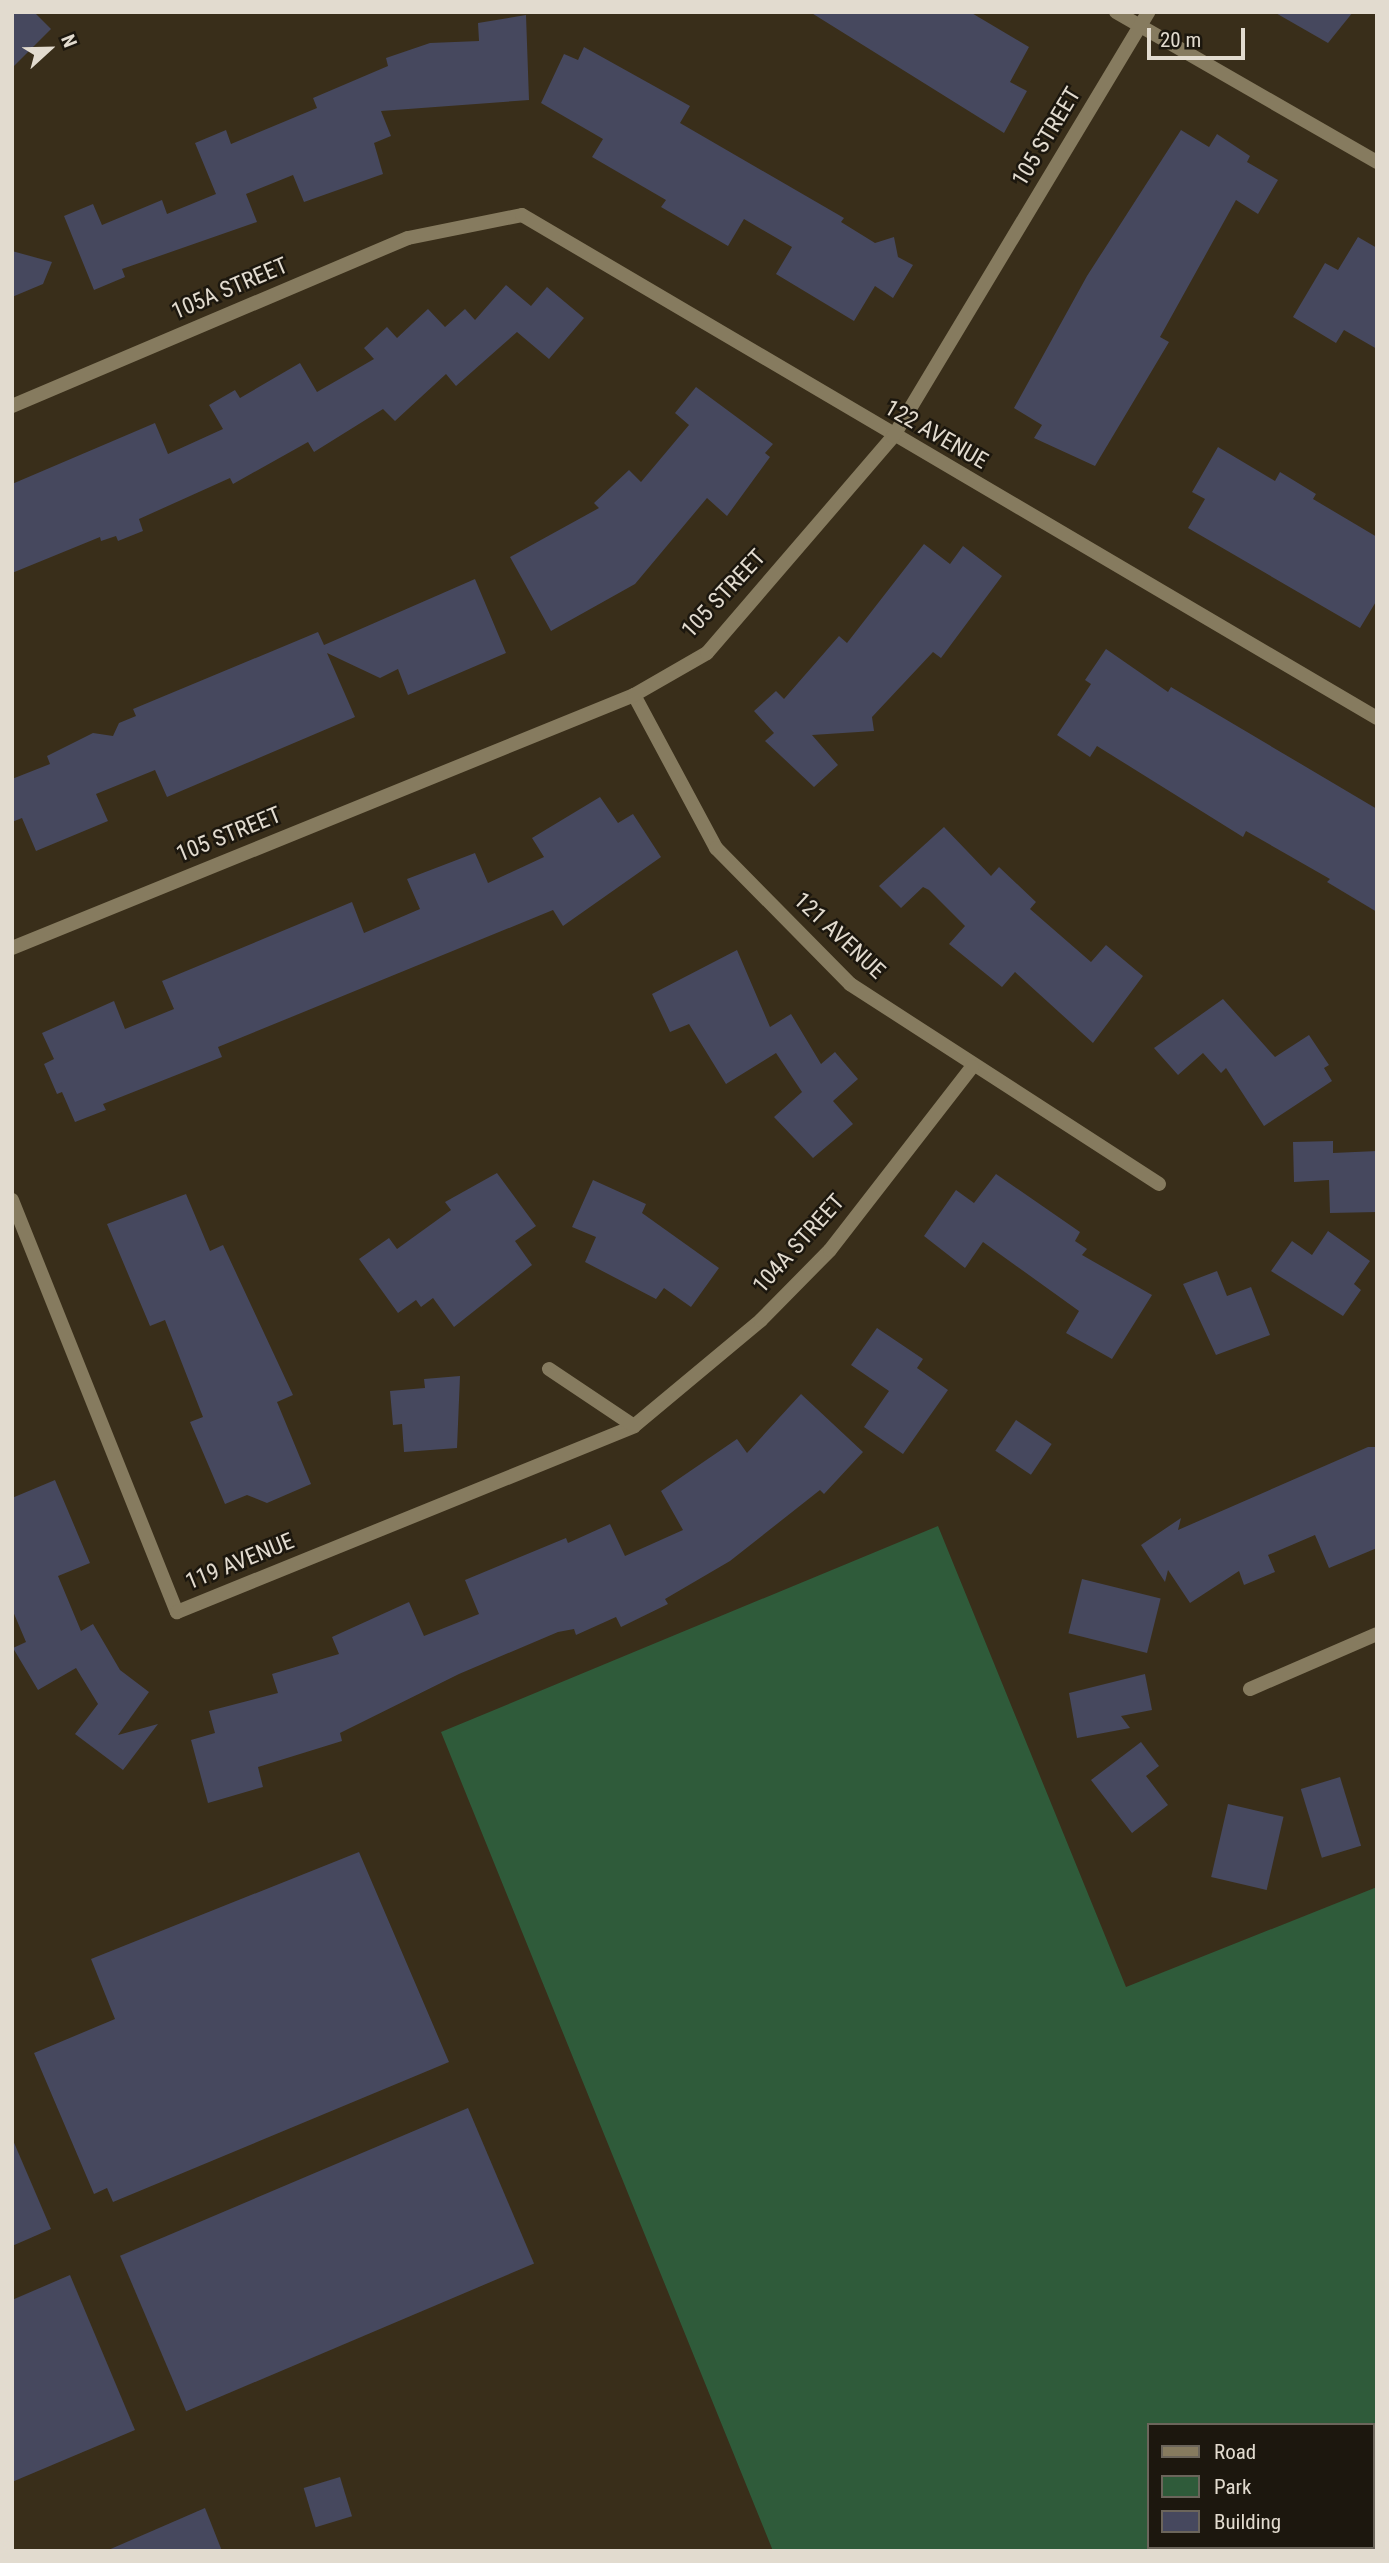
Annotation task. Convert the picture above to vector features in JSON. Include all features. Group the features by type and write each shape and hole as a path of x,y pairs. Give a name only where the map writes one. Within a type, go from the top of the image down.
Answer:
{"street":[{"path":"1116,12 1377,162"},
{"name":"105 STREET","path":"12,948 634,695 707,653 893,437 1148,12"},
{"name":"122 AVENUE","path":"469,226 522,215 893,437 1377,718"},
{"name":"105A STREET","path":"12,406 408,238 469,226"},
{"name":"121 AVENUE","path":"634,695 716,848 850,984 972,1067 1159,1184"},
{"name":"104A STREET","path":"635,1426 761,1320 830,1250 972,1067"},
{"name":"119 AVENUE","path":"12,1200 177,1612 635,1426"},
{"path":"549,1368 635,1426"},
{"path":"1251,1689 1377,1634"}],"green space":[{"path":"938,1526 1126,1987 1377,1887 1377,2551 773,2551 441,1732"}],"building":[{"path":"12,12 34,12 51,29 12,68"},
{"path":"810,12 970,12 1029,47 1010,82 1027,91 1004,133"},
{"path":"1274,12 1353,12 1328,43"},
{"path":"526,15 529,100 381,111 391,136 374,143 383,174 304,202 293,175 246,194 257,222 122,269 125,277 94,290 64,216 93,204 102,225 162,200 167,214 216,194 195,143 226,130 231,144 317,108 313,98 388,66 386,58 430,43 479,41 478,23"},
{"path":"584,47 690,106 680,123 844,218 841,222 875,243 894,237 898,257 913,265 893,298 875,286 854,321 776,274 792,247 744,219 728,246 661,207 666,200 592,157 603,139 541,103 564,54 578,60"},
{"path":"1181,130 1209,147 1217,134 1250,156 1247,162 1278,180 1258,214 1236,200 1160,337 1169,342 1095,466 1034,438 1042,425 1014,408 1087,276"},
{"path":"1358,237 1377,248 1377,349 1344,330 1336,343 1293,317 1325,263 1338,270"},
{"path":"12,251 52,262 43,284 12,297"},
{"path":"506,285 531,306 547,287 584,318 549,359 517,332 456,386 446,374 395,421 383,409 314,452 308,442 233,484 230,478 139,519 143,531 118,541 116,536 101,541 100,537 12,573 12,484 155,423 168,454 223,429 209,405 235,390 240,398 300,363 317,392 374,359 364,348 387,327 397,338 428,309 445,327 465,309 475,320"},
{"path":"696,387 773,444 765,453 770,457 727,516 707,498 635,584 551,631 510,557 599,508 594,503 629,470 641,482 689,425 675,413"},
{"path":"1218,447 1275,481 1280,472 1316,494 1313,499 1377,537 1377,600 1360,628 1188,528 1205,499 1192,492"},
{"path":"924,544 950,564 963,546 1002,576 941,658 933,652 872,717 874,731 812,735 838,765 814,787 765,741 774,733 754,711 776,691 784,699 839,636 847,643"},
{"path":"475,579 506,653 408,695 398,669 380,678 327,653 355,717 167,797 155,770 96,794 108,821 36,851 22,818 12,822 12,779 50,764 47,756 93,733 113,736 119,723 136,716 133,709 318,632 324,645"},
{"path":"1106,649 1168,692 1171,687 1377,809 1377,912 1327,882 1330,879 1246,831 1243,837 1097,746 1090,757 1057,735 1091,684 1085,680"},
{"path":"600,797 618,823 633,814 661,857 563,926 553,910 218,1047 222,1057 103,1104 106,1110 75,1122 62,1092 57,1094 44,1064 54,1059 42,1033 114,1001 125,1029 174,1009 162,981 352,902 364,933 420,909 407,879 475,853 488,883 544,857 532,838"},
{"path":"944,827 991,876 999,867 1036,902 1030,909 1091,962 1106,945 1143,976 1093,1043 1015,972 1002,987 949,944 965,926 929,890 923,887 901,908 879,886"},
{"path":"737,950 770,1027 791,1014 821,1064 835,1052 858,1079 833,1101 853,1124 813,1158 774,1117 802,1092 776,1053 726,1084 689,1024 670,1032 652,994"},
{"path":"1223,999 1275,1057 1309,1035 1329,1065 1324,1068 1332,1081 1264,1126 1226,1068 1221,1073 1203,1053 1178,1075 1154,1048"},
{"path":"1333,1141 1333,1153 1377,1151 1377,1212 1330,1213 1329,1180 1294,1182 1293,1142"},
{"path":"497,1173 536,1226 515,1241 532,1265 454,1327 433,1298 421,1307 416,1300 398,1313 359,1259 389,1238 397,1249 451,1210 445,1202"},
{"path":"996,1174 1080,1232 1075,1241 1087,1249 1082,1255 1152,1295 1112,1359 1066,1333 1079,1311 983,1242 965,1268 924,1236 956,1190 974,1203"},
{"path":"593,1180 646,1204 642,1213 719,1268 691,1307 664,1288 656,1299 585,1262 596,1237 572,1227"},
{"path":"186,1194 210,1251 223,1245 293,1395 277,1402 311,1484 267,1503 247,1495 225,1504 190,1422 203,1417 165,1320 150,1326 107,1224"},
{"path":"1328,1231 1370,1261 1354,1284 1361,1290 1343,1316 1271,1271 1292,1241 1312,1255"},
{"path":"1217,1271 1227,1296 1251,1287 1270,1335 1216,1355 1183,1284"},
{"path":"877,1328 923,1359 917,1368 948,1390 903,1454 864,1427 889,1391 851,1365"},
{"path":"460,1376 457,1448 404,1452 402,1424 393,1425 390,1391 425,1388 424,1379"},
{"path":"801,1394 863,1452 824,1494 820,1490 730,1561 665,1599 668,1604 621,1627 616,1617 576,1635 574,1629 558,1632 459,1674 340,1733 342,1741 258,1767 263,1787 208,1803 191,1740 215,1733 209,1711 278,1693 272,1674 339,1654 332,1637 409,1602 424,1636 479,1614 465,1580 566,1538 568,1543 610,1524 625,1556 683,1530 661,1491 737,1439 747,1453"},
{"path":"1016,1420 1052,1444 1031,1475 995,1451"},
{"path":"1368,1447 1377,1447 1377,1548 1329,1568 1315,1535 1268,1555 1275,1572 1244,1585 1239,1571 1190,1603 1168,1570 1165,1582 1141,1545 1181,1518 1178,1530"},
{"path":"55,1480 90,1563 58,1576 81,1631 93,1624 120,1670 149,1692 118,1735 158,1724 123,1770 75,1734 98,1704 76,1668 38,1690 13,1648 26,1642 12,1609 12,1498"},
{"path":"1082,1579 1161,1599 1147,1653 1068,1633"},
{"path":"1145,1674 1152,1710 1121,1716 1130,1728 1077,1738 1069,1693"},
{"path":"1141,1742 1159,1766 1146,1776 1168,1805 1132,1833 1091,1780"},
{"path":"1340,1777 1361,1846 1322,1858 1301,1789"},
{"path":"1228,1804 1284,1817 1267,1890 1211,1877"},
{"path":"359,1852 449,2062 113,2202 107,2188 94,2194 34,2053 115,2019 91,1959"},
{"path":"468,2108 534,2264 186,2411 120,2256"},
{"path":"12,2138 51,2229 12,2246"},
{"path":"70,2275 135,2430 12,2482 12,2300"},
{"path":"340,2477 352,2516 316,2527 304,2488"},
{"path":"205,2508 222,2551 106,2551"}]}
